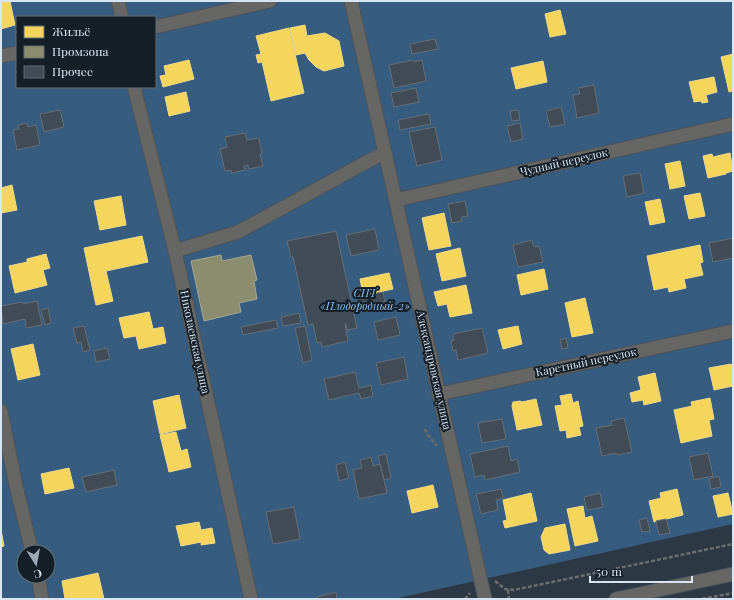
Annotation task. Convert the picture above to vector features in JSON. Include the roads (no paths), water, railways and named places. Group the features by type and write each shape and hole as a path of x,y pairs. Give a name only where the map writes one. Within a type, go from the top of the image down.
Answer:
{"street":[{"path":"118,1 122,16"},
{"path":"156,27 270,1"},
{"name":"Александровская улица","path":"351,1 485,599"},
{"path":"1,56 16,53"},
{"name":"Николаевская улица","path":"134,88 175,251 251,599"},
{"name":"Чудный переулок","path":"396,200 733,124"},
{"path":"175,251 238,232 385,152"},
{"name":"Каретный переулок","path":"439,394 733,331"},
{"path":"1,411 16,486 30,544"},
{"path":"616,599 733,574"},
{"path":"39,584 42,599"}],"park label":[{"name":"СНТ «Плодородный-2»","path":"365,299"}]}
